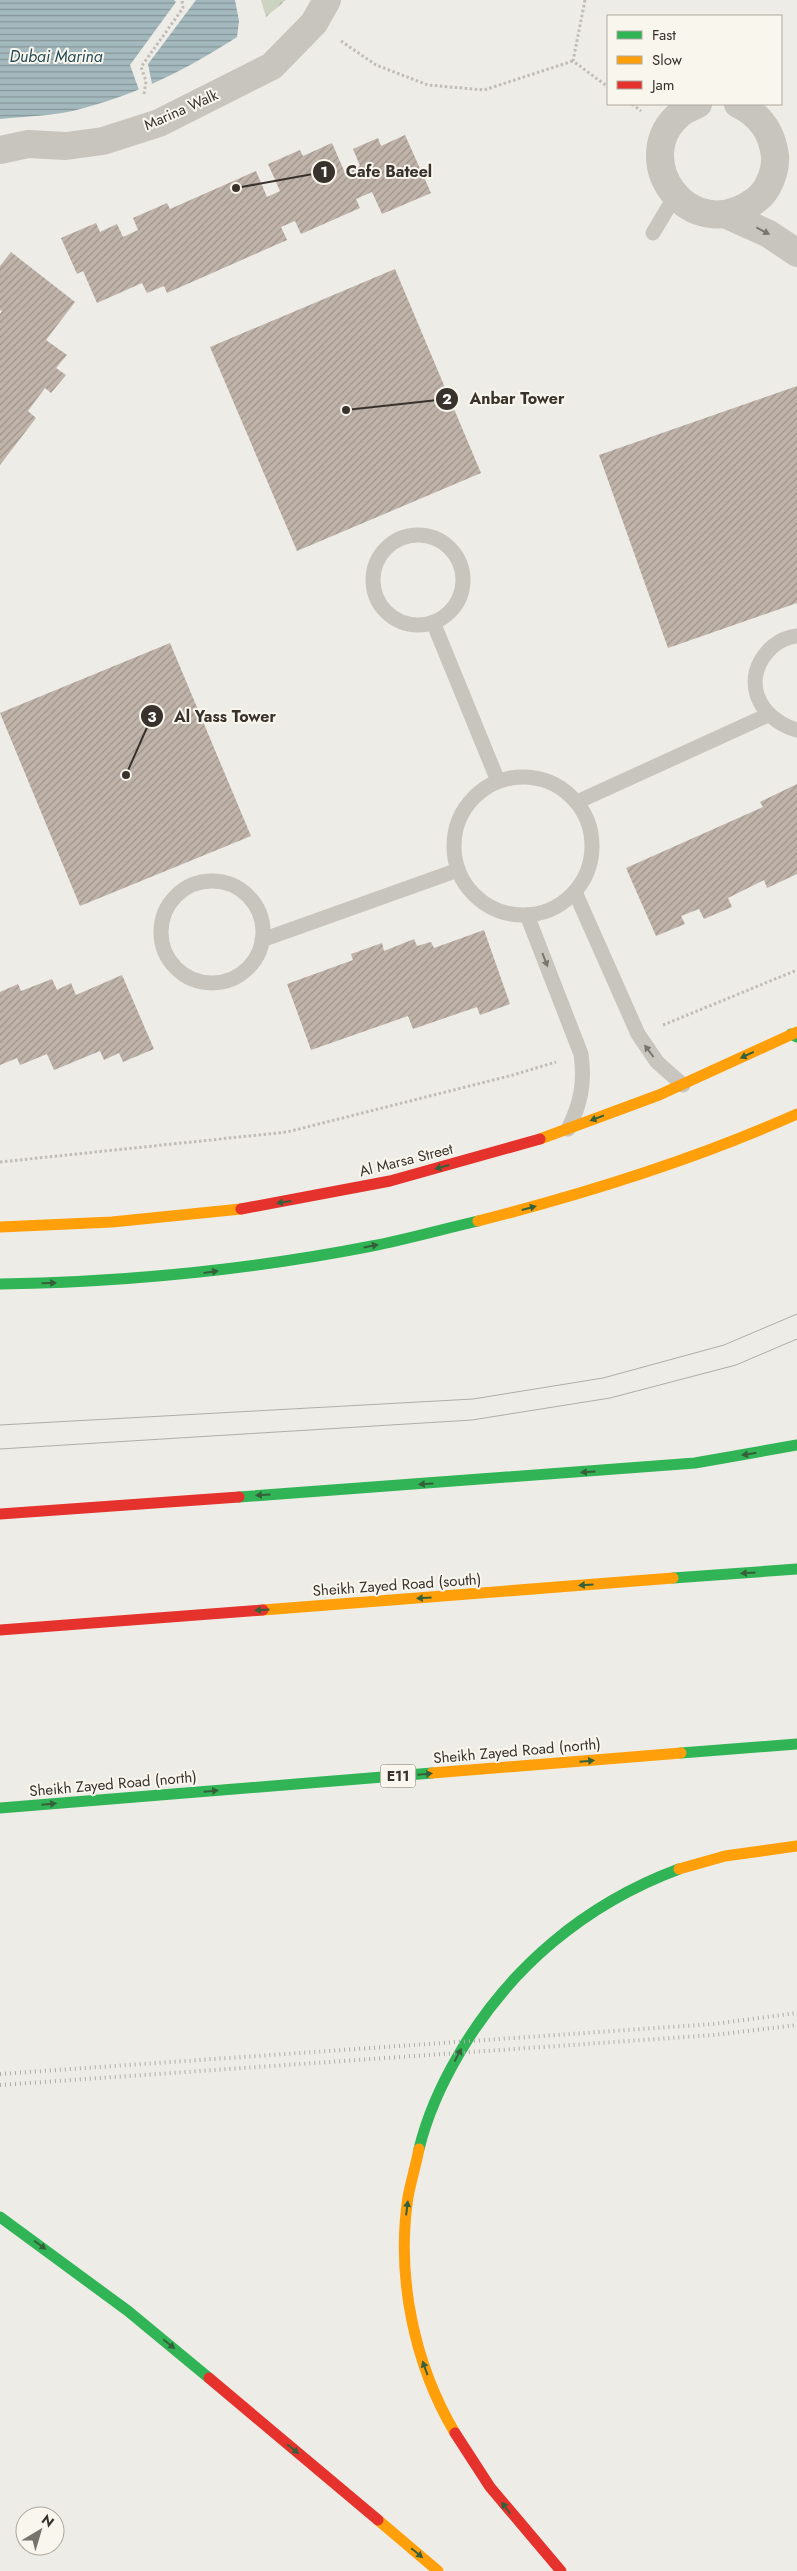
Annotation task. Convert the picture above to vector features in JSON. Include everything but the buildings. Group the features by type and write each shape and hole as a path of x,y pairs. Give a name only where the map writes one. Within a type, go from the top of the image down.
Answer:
{"main road":[{"name":"Al Marsa Street","path":"7,1223 122,1221 206,1213 298,1199 390,1181 480,1157 568,1129 683,1085 795,1034"},
{"path":"0,1284 106,1281 197,1274 374,1246 611,1185 797,1114"},
{"path":"0,1514 627,1469 695,1463 797,1445"},
{"name":"Sheikh Zayed Road (south)","path":"0,1630 797,1569"},
{"name":"Sheikh Zayed Road (north)","path":"0,1808 797,1744"},
{"path":"561,2571 523,2531 485,2481 452,2427 426,2370 412,2324 405,2276 404,2227 410,2180 423,2133 441,2085 466,2040 496,1998 524,1966 570,1926 613,1898 659,1876 708,1859 758,1848 797,1846"},
{"path":"0,2217 135,2317 438,2571"}],"street":[{"name":"Marina Walk","path":"0,150 28,144 66,146 102,141 159,123 272,66 321,11"},
{"path":"696,105 681,114 668,129 660,152 663,175 674,196 690,208 708,214 727,215 769,234 797,253"},
{"path":"727,215 745,208 760,197 771,181 775,162 773,142 767,128 753,107"},
{"path":"773,142 797,165"}],"lane":[{"path":"653,233 674,196"},
{"path":"424,535 438,540 450,549 458,561 462,575 459,597 446,615 433,622 411,624 390,616 380,605 374,591 372,576 376,562 384,550 396,540 409,536 424,535"},
{"path":"433,622 498,781"},
{"path":"797,636 776,643 764,654 757,670 755,686 759,702 768,715 781,726 797,730"},
{"path":"577,802 768,715"},
{"path":"520,777 541,779 561,788 577,802 588,822 592,843 590,865 584,879 575,892 561,904 545,912 527,915 506,913 486,904 469,890 458,870 454,849 456,828 465,808 479,792 498,781 520,777"},
{"path":"262,940 458,870"},
{"path":"219,882 234,887 248,896 257,908 262,924 262,940 258,955 248,968 236,978 221,983 205,983 190,978 177,969 167,956 161,941 161,925 166,910 175,897 195,885 219,882"},
{"path":"575,892 638,1034 657,1062 683,1085"},
{"path":"527,915 581,1054 584,1073 582,1093 577,1111 568,1129"}],"path":[{"path":"138,129 146,81 141,67 183,8 182,0"},
{"path":"573,61 585,0"},
{"path":"321,11 376,65 428,85 484,90 573,61"},
{"path":"573,61 607,86"},
{"path":"638,1034 797,970"},
{"path":"0,1162 287,1132 513,1075 581,1054"}],"green space":[{"path":"261,0 286,0 266,17"}],"water":[{"name":"Dubai Marina","path":"0,0 235,0 239,21 237,37 182,69 125,95 74,111 0,119"}],"pier":[{"path":"174,0 196,0 148,64 152,84 139,90 130,65 176,2"}],"tram line":[{"path":"0,1425 473,1399 603,1378 724,1345 797,1314"},
{"path":"0,1449 472,1420 610,1398 736,1365 797,1339"}],"railway":[{"path":"0,2074 713,2024 797,2013"},
{"path":"0,2085 714,2035 797,2025"}],"traffic: fast":[{"path":"791,1034 797,1037"},
{"path":"0,1284 94,1281 280,1262 372,1246 478,1221"},
{"path":"239,1497 695,1463 797,1445"},
{"path":"673,1578 797,1569"},
{"path":"681,1753 797,1744"},
{"path":"0,1808 432,1773"},
{"path":"419,2149 426,2124 436,2100 459,2054 501,1994 526,1967 552,1942 581,1920 645,1883 679,1869"},
{"path":"0,2217 128,2311 209,2378"}],"traffic: slow":[{"path":"540,1139 659,1095 797,1032"},
{"path":"478,1221 560,1199 680,1161 797,1114"},
{"path":"0,1227 112,1222 241,1209"},
{"path":"263,1610 673,1578"},
{"path":"432,1773 681,1753"},
{"path":"679,1869 725,1856 797,1846"},
{"path":"419,2149 408,2197 405,2227 407,2289 419,2349 429,2378 455,2433"},
{"path":"378,2520 438,2571"}],"traffic: jam":[{"path":"241,1209 390,1181 540,1139"},
{"path":"0,1514 239,1497"},
{"path":"0,1630 263,1610"},
{"path":"209,2378 378,2520"},
{"path":"455,2433 490,2487 561,2571"}],"place":[{"name":"Cafe Bateel","path":"236,188"},
{"name":"Anbar Tower","path":"346,410"},
{"name":"Al Yass Tower","path":"126,775"}]}
